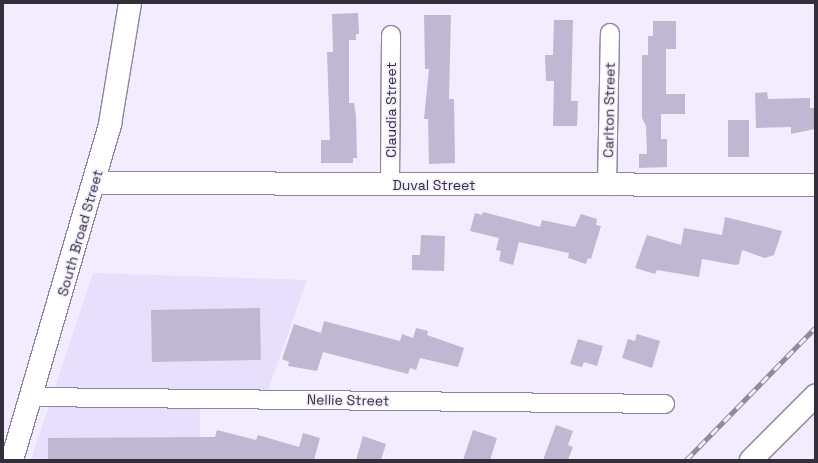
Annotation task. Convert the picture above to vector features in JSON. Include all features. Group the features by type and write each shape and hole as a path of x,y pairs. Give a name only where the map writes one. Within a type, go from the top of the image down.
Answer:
{"street":[{"name":"South Broad Street","path":"12,460 95,183 110,124 130,3"},
{"name":"Carlton Street","path":"608,186 610,33"},
{"name":"Claudia Street","path":"390,184 391,35"},
{"name":"Duval Street","path":"773,185 815,175"},
{"name":"Duval Street","path":"95,183 608,186 815,185"},
{"path":"751,460 815,396"},
{"name":"Nellie Street","path":"32,397 665,404"}],"shaded area":[{"path":"93,273 307,280 262,407 200,408 200,460 31,460"}],"building":[{"path":"358,13 359,34 356,34 356,40 349,40 349,103 354,103 356,116 357,158 353,158 353,163 321,163 321,140 330,140 327,52 333,52 332,14"},
{"path":"424,15 451,15 449,99 454,99 455,163 429,164 428,119 424,119 429,69 425,69"},
{"path":"554,20 573,20 571,101 578,101 577,126 553,126 554,81 546,81 545,55 553,55"},
{"path":"653,21 676,21 676,49 666,49 666,94 685,94 685,114 661,114 661,139 667,139 667,167 639,168 639,154 647,154 646,126 642,118 642,55 648,55 648,36 653,36"},
{"path":"767,92 768,99 810,98 810,108 815,108 815,129 791,134 791,127 756,128 755,93"},
{"path":"728,120 749,120 749,157 728,157"},
{"path":"483,212 540,227 542,220 575,227 581,214 597,219 596,225 601,226 591,259 588,258 586,264 568,258 569,253 519,242 513,265 499,261 501,251 496,250 499,238 470,231 475,213 482,215"},
{"path":"725,217 782,231 774,255 765,258 742,250 739,264 736,265 702,259 699,277 657,270 655,274 635,268 647,235 681,245 684,228 722,235"},
{"path":"421,235 445,236 444,271 412,270 412,255 420,255"},
{"path":"260,308 261,360 152,362 151,310"},
{"path":"324,321 400,341 402,334 413,338 416,328 428,331 427,335 464,348 458,367 420,358 416,370 410,368 408,374 323,352 317,371 288,366 289,362 282,359 294,324 321,333"},
{"path":"637,334 660,341 652,368 622,358 628,339 635,341"},
{"path":"578,339 603,346 597,366 584,362 582,367 570,364"},
{"path":"556,425 573,431 568,445 573,447 568,460 543,460"},
{"path":"217,430 256,440 258,435 299,447 303,433 320,438 314,460 48,460 48,438 215,437"},
{"path":"473,430 497,438 490,460 463,460"},
{"path":"363,436 386,444 381,460 356,460"}],"railway":[{"path":"686,460 815,328"}]}
